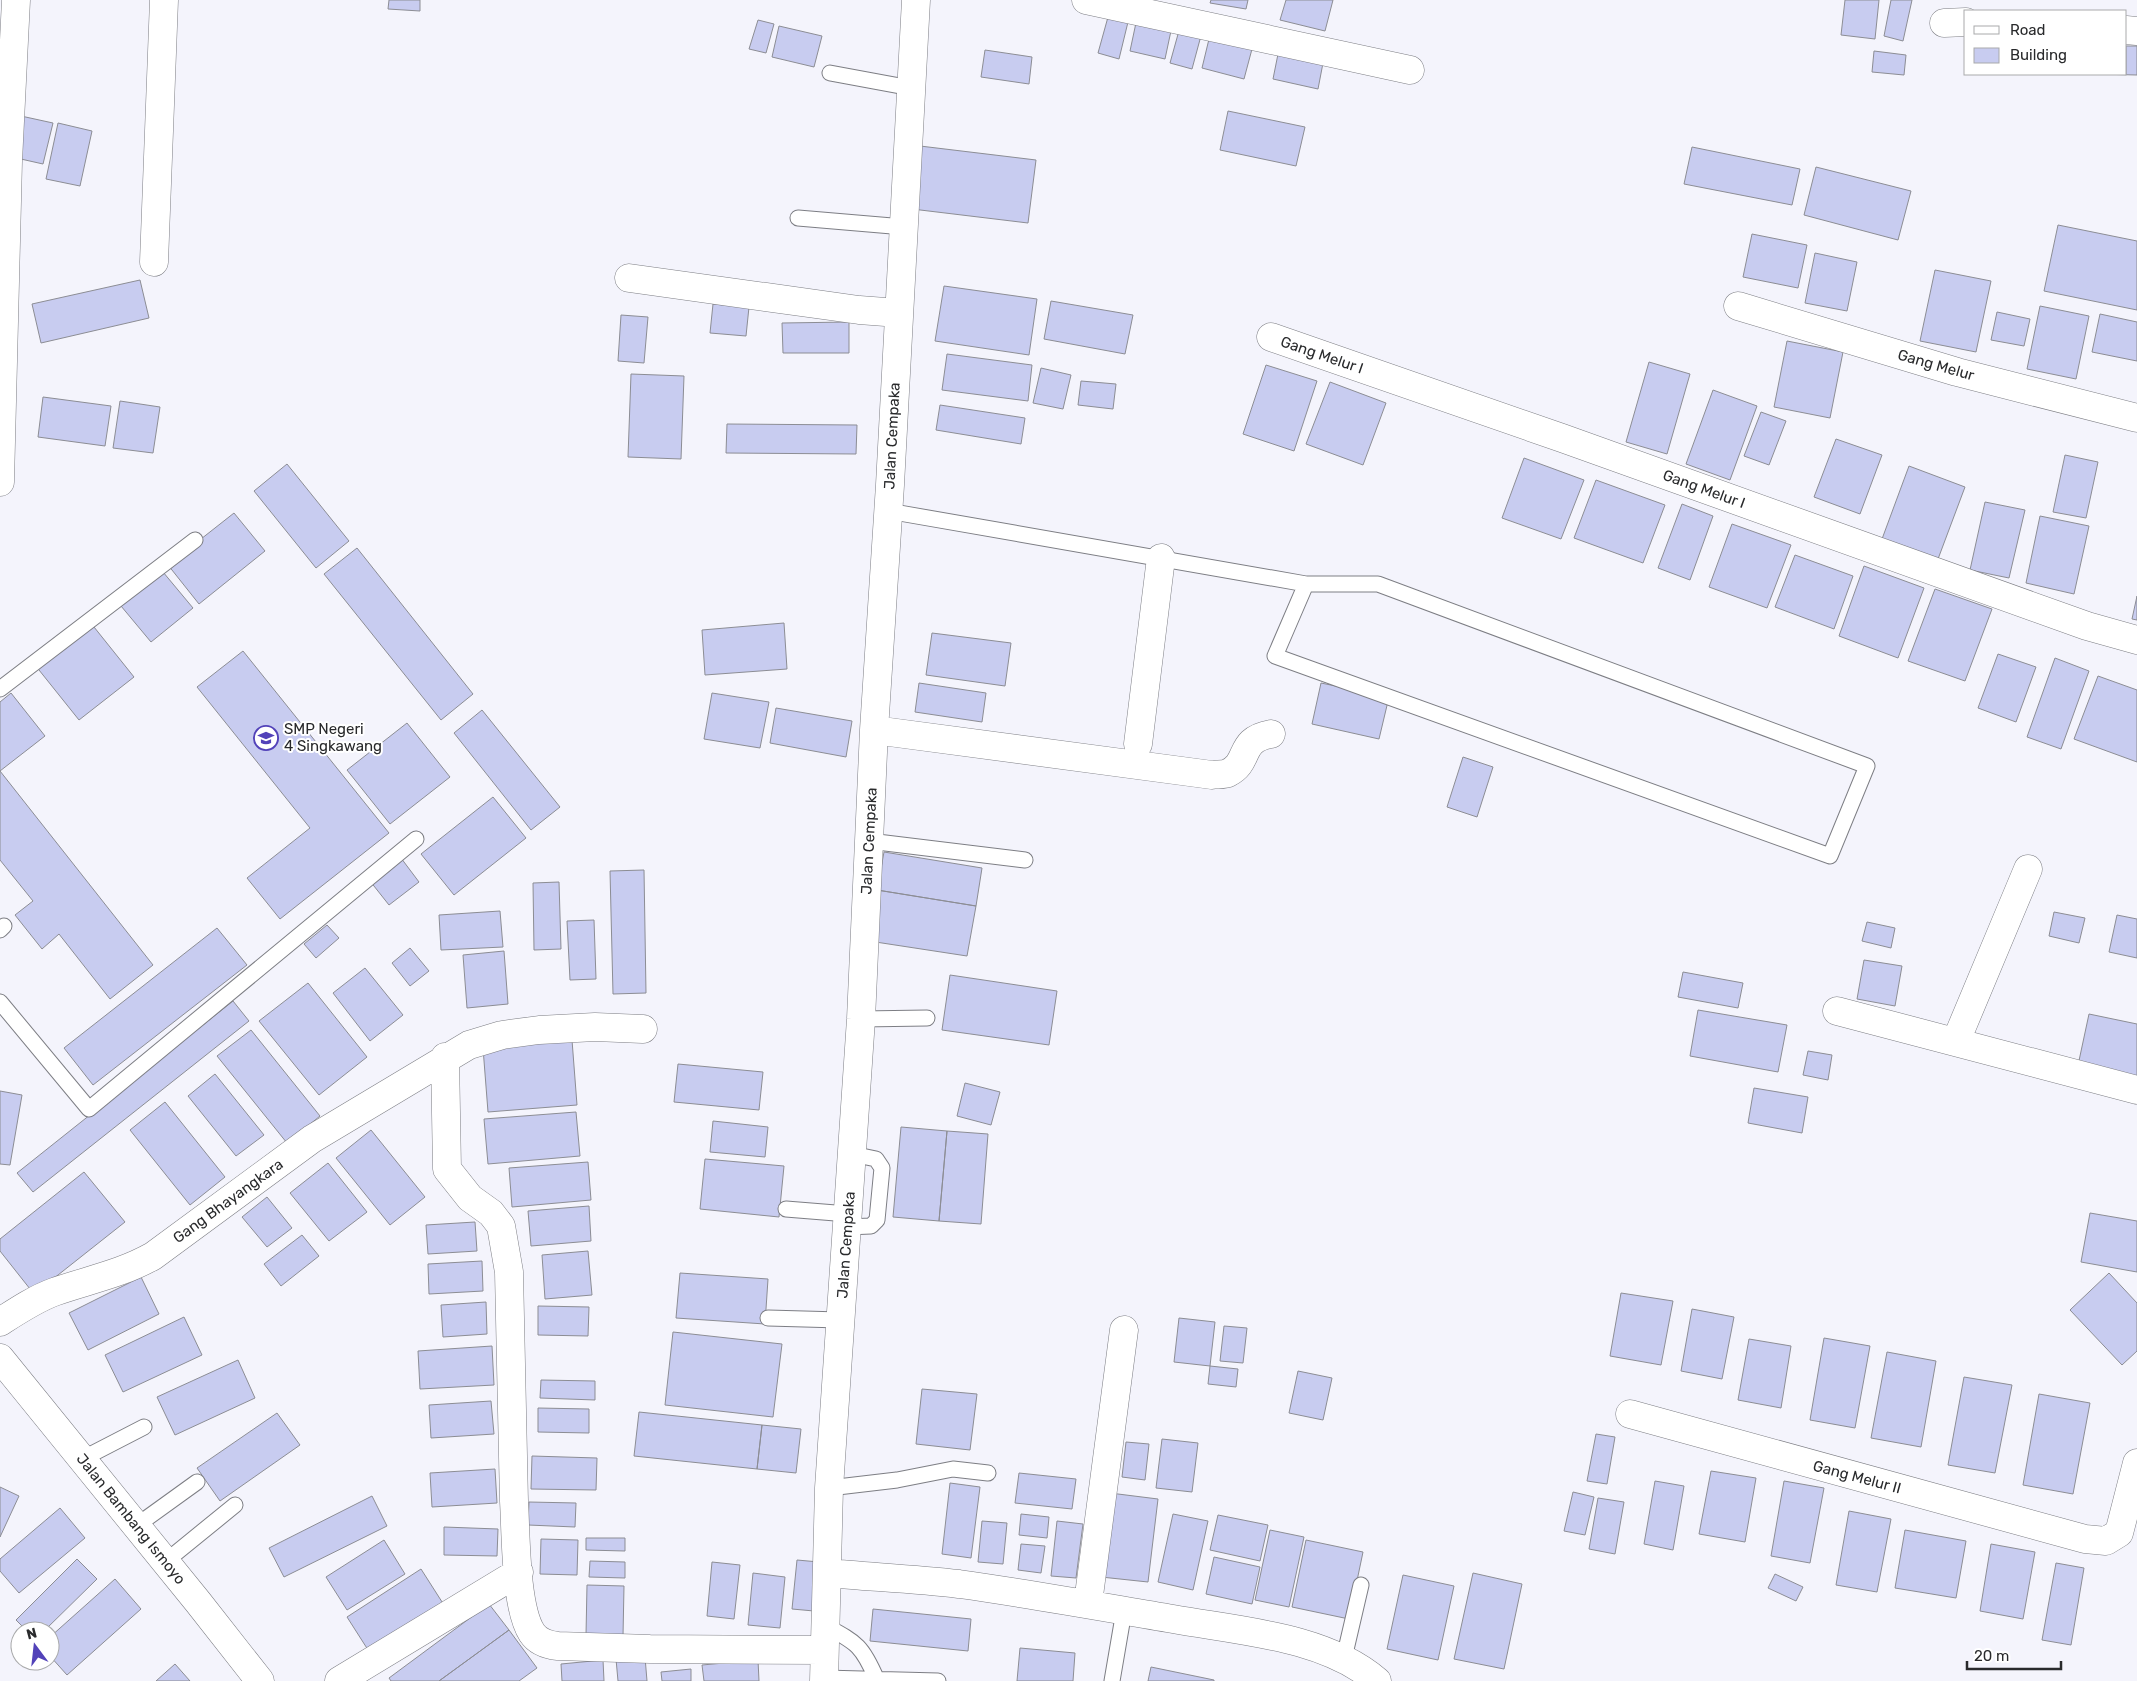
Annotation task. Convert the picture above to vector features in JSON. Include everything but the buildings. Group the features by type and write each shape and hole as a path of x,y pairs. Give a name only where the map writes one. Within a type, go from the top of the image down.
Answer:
{"street":[{"path":"0,482 4,161 16,0"},
{"path":"154,262 164,0"},
{"name":"Jalan Cempaka","path":"824,1680 833,1320 841,1218 852,1154 861,1018 874,730 888,511 881,312 897,227 905,87 916,0"},
{"path":"1086,0 1410,70"},
{"path":"628,278 881,312"},
{"name":"Gang Melur","path":"1738,306 1957,372 2137,418"},
{"name":"Gang Melur I","path":"1271,337 1562,438 2087,626 2137,640"},
{"path":"1138,744 1161,558"},
{"path":"874,730 1212,775 1228,773 1240,763 1247,747 1257,737 1271,734"},
{"path":"1956,1041 2028,869"},
{"path":"1837,1011 2137,1090"},
{"name":"Gang Bhayangkara","path":"11,1315 52,1292 110,1276 135,1266 152,1256 312,1139 469,1044 502,1035 539,1030 595,1027 643,1029"},
{"path":"445,1057 447,1169 470,1198 491,1213 501,1226 510,1272 512,1423 520,1595 532,1632 547,1645 650,1649 824,1638"},
{"path":"1088,1603 1124,1330"},
{"name":"Jalan Bambang Ismoyo","path":"0,1358 90,1455 172,1556 251,1677"},
{"name":"Gang Melur II","path":"1630,1414 2085,1539 2106,1541 2119,1533 2137,1463"},
{"path":"339,1681 519,1572"},
{"path":"827,1573 957,1584 1088,1603 1259,1634 1321,1648 1344,1658 1377,1681"}],"lane":[{"path":"830,73 905,87"},
{"path":"798,218 897,227"},
{"path":"888,511 1306,584 1378,584 1867,766 1830,856 1275,656 1306,584"},
{"path":"0,689 195,540"},
{"path":"0,1002 89,1109 416,839"},
{"path":"869,841 1025,860"},
{"path":"861,1018 927,1018"},
{"path":"786,1209 809,1211 841,1218"},
{"path":"768,1318 833,1320"},
{"path":"90,1455 144,1427"},
{"path":"829,1488 897,1480 953,1469 988,1472"},
{"path":"142,1521 197,1482"},
{"path":"172,1556 235,1505"},
{"path":"1344,1658 1361,1585"},
{"path":"1112,1681 1124,1611"},
{"path":"824,1638 855,1642 868,1658 877,1680"},
{"path":"824,1680 938,1681"}],"place":[{"name":"SMP Negeri 4 Singkawang","path":"266,738"}]}
